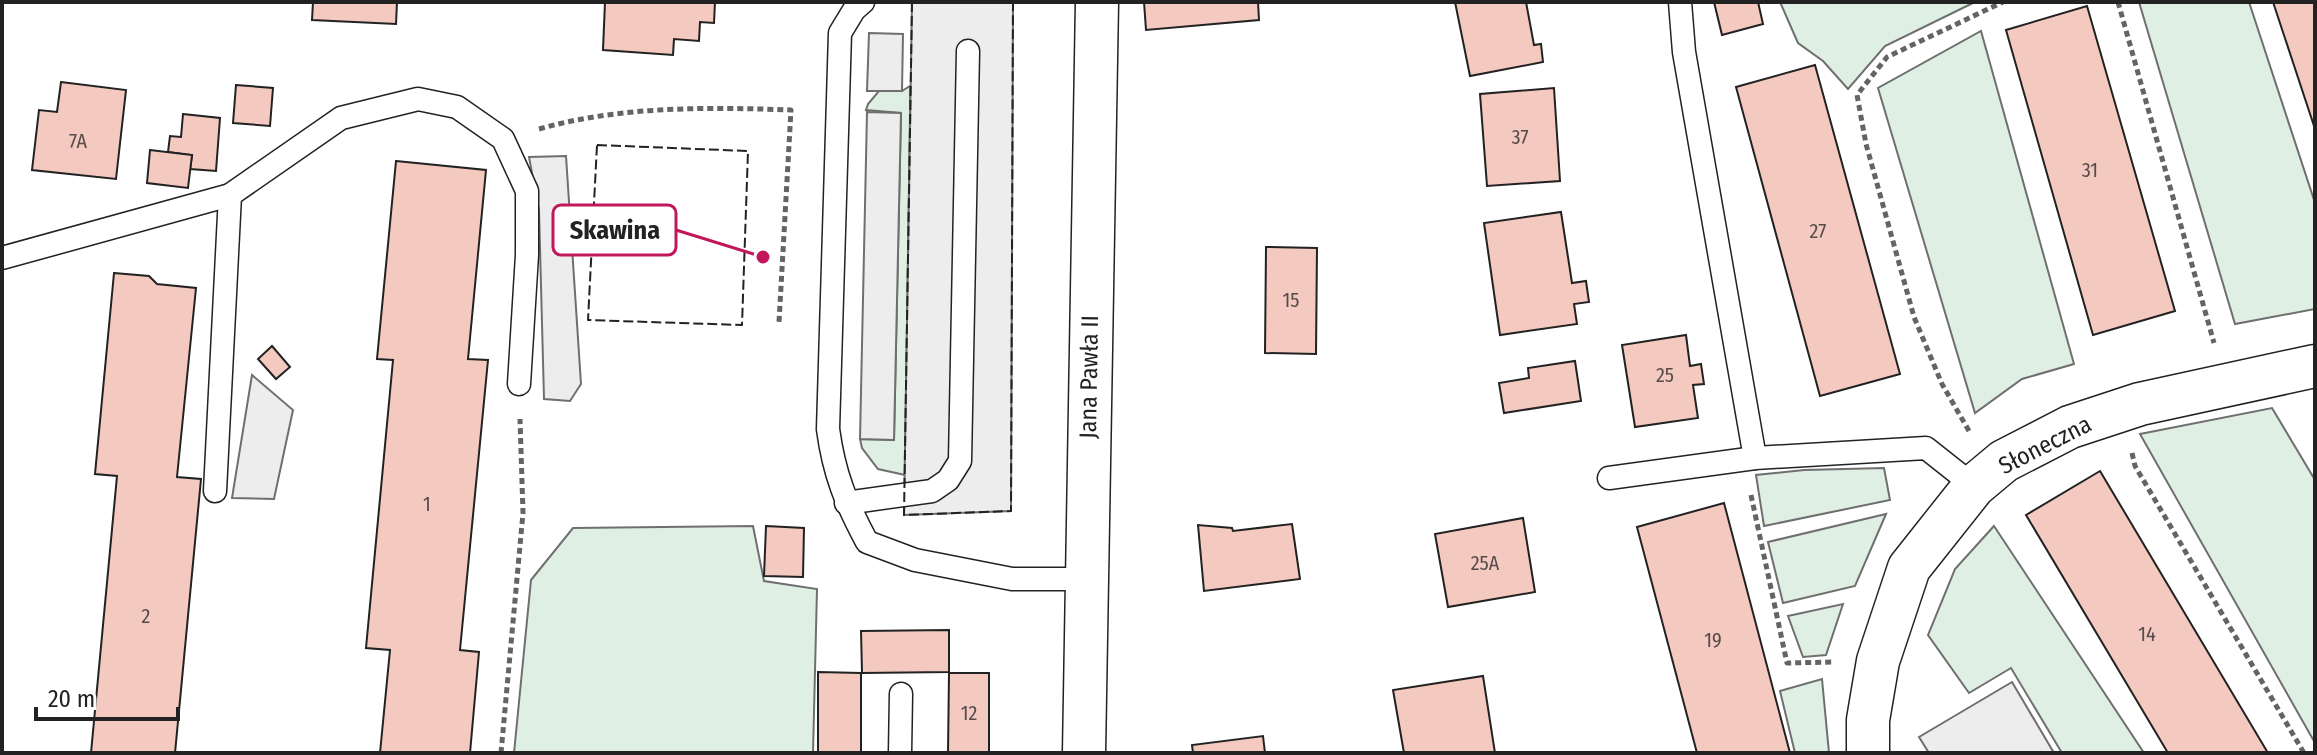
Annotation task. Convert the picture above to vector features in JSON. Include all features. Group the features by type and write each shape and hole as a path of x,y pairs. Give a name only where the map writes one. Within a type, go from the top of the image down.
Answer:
{"street":[{"name":"Jana Pawła II","path":"1084,753 1097,2"},
{"name":"Słoneczna","path":"1868,753 1868,720 1878,661 1909,568 1974,486 2004,461 2070,427 2140,404 2315,366"}],"lane":[{"path":"863,2 854,10 840,33 836,136 828,429 832,461 846,503 867,542 915,560 1012,579 1085,579"},
{"path":"1680,2 1684,52 1749,458"},
{"path":"846,503 932,491 948,480 960,461 968,51"},
{"path":"2,258 230,195 341,118 418,99 457,107 503,139 527,191 527,255 519,384"},
{"path":"215,491 230,195"},
{"path":"1609,478 1749,458 1926,448 1974,486"},
{"path":"900,753 901,694"}],"path":[{"path":"1975,442 1942,384 1914,317 1866,144 1857,95 1887,57 2003,2"},
{"path":"2118,2 2214,344"},
{"path":"503,139 555,125 617,114 711,107 791,110 779,322"},
{"path":"501,753 523,513 519,384"},
{"path":"2132,451 2135,466 2304,753"},
{"path":"1749,458 1787,663 1845,662"}],"green space":[{"path":"1780,2 1975,2 1885,46 1848,89 1823,61 1798,43"},
{"path":"2139,2 2249,2 2315,203 2315,309 2235,324"},
{"path":"1981,31 2074,364 2022,379 1975,413 1878,88"},
{"path":"910,86 905,475 878,469 862,448 860,439 894,440 901,113 866,110 879,91 902,91"},
{"path":"2272,408 2315,480 2315,743 2140,434"},
{"path":"1884,468 1890,500 1764,526 1756,475"},
{"path":"1886,514 1855,586 1783,603 1768,542"},
{"path":"753,526 764,581 817,589 813,753 514,753 531,580 573,528"},
{"path":"1994,526 2144,753 2062,753 2011,668 1969,693 1928,635 1955,569"},
{"path":"1843,604 1826,655 1803,657 1788,616"},
{"path":"1822,679 1829,753 1795,753 1780,691"}],"shaded area":[{"path":"912,2 1013,2 1011,511 904,515"},
{"path":"869,33 903,34 902,91 867,91"},
{"path":"867,112 901,113 894,440 860,439"},
{"path":"566,156 581,384 570,401 544,399 539,210 529,157"},
{"path":"252,375 293,410 274,499 232,498"},
{"path":"2012,682 2054,753 1929,753 1919,737"}],"building":[{"path":"313,2 397,2 396,24 312,20"},
{"path":"605,2 715,2 714,23 700,22 699,41 674,39 673,55 603,50"},
{"path":"1144,2 1258,2 1259,20 1146,30"},
{"path":"1455,2 1526,2 1534,45 1541,44 1543,62 1470,76"},
{"path":"1714,2 1758,2 1763,24 1722,35"},
{"path":"2273,2 2315,2 2315,129"},
{"path":"2087,6 2175,311 2093,335 2006,30"},
{"path":"1815,65 1900,374 1820,396 1736,87"},
{"path":"61,82 126,90 116,179 32,170 39,110 57,112"},
{"path":"236,85 273,88 270,126 233,123"},
{"path":"1554,88 1560,181 1487,186 1480,94"},
{"path":"183,114 220,118 216,171 190,169 192,155 168,152 170,136 181,137"},
{"path":"150,150 192,155 188,188 147,183"},
{"path":"396,161 486,170 468,359 488,360 460,650 479,652 470,753 380,753 390,650 366,648 393,360 377,359"},
{"path":"1561,212 1572,283 1586,281 1589,302 1574,304 1577,324 1500,335 1484,223"},
{"path":"1266,247 1317,248 1316,354 1265,353"},
{"path":"114,273 149,276 157,284 196,288 177,477 201,479 175,753 91,753 117,476 95,474"},
{"path":"1686,335 1690,366 1701,364 1704,384 1693,385 1698,418 1635,427 1622,345"},
{"path":"272,346 290,367 276,379 258,359"},
{"path":"1575,361 1581,401 1504,413 1499,383 1529,378 1528,368"},
{"path":"2100,471 2268,753 2168,753 2026,515"},
{"path":"1724,503 1790,753 1697,753 1637,527"},
{"path":"1523,518 1535,592 1448,607 1435,534"},
{"path":"1292,524 1300,579 1204,591 1198,525 1232,528 1233,531"},
{"path":"766,526 804,528 803,577 764,576"},
{"path":"949,630 949,672 862,673 861,631"},
{"path":"818,672 861,673 861,753 818,753"},
{"path":"949,673 989,673 989,753 948,753"},
{"path":"1483,676 1495,753 1404,753 1393,690"},
{"path":"1263,736 1265,753 1193,753 1192,745"}],"fence":[{"path":"912,2 904,515 1011,511 1013,2"},
{"path":"597,145 748,151 742,325 588,320 597,145"}],"place":[{"name":"Skawina","path":"763,257"}]}
